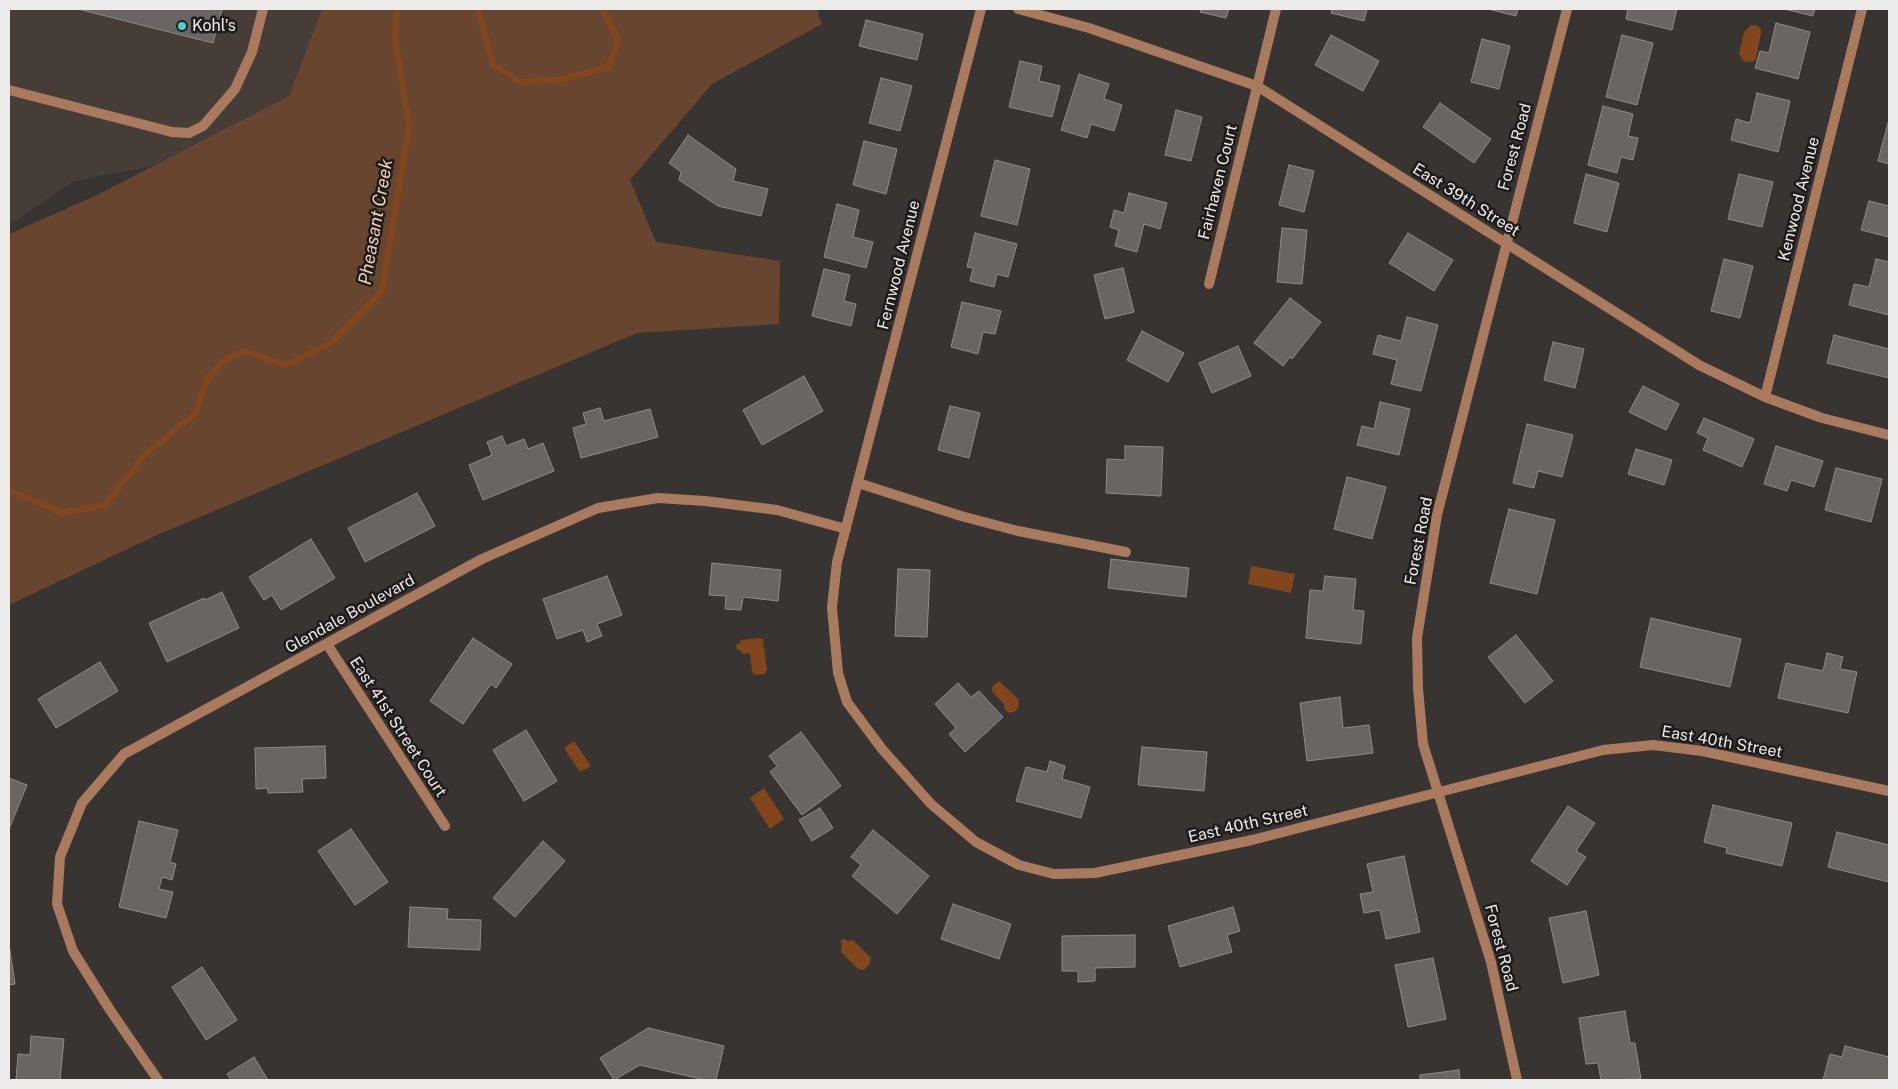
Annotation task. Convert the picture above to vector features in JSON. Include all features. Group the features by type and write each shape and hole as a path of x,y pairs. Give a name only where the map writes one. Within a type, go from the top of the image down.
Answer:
{"street":[{"path":"9,90 172,132 188,133 203,126 235,89 252,52 263,9"},
{"name":"Fernwood Avenue","path":"846,529 981,9"},
{"name":"East 39th Street","path":"1018,9 1089,28 1257,86 1698,365 1765,397 1822,418 1889,435"},
{"name":"Fairhaven Court","path":"1209,284 1276,9"},
{"name":"Forest Road","path":"1517,1080 1492,962 1423,744 1416,638 1437,515 1567,9"},
{"name":"Kenwood Avenue","path":"1765,397 1862,9"},
{"path":"858,483 1018,531 1126,552"},
{"name":"Glendale Boulevard","path":"158,1080 73,951 57,904 60,857 82,803 124,754 482,559 598,508 658,498 777,510 846,529"},
{"name":"East 40th Street","path":"846,529 837,562 832,607 838,673 847,702 882,749 931,804 976,842 1019,865 1054,874 1095,873 1252,840 1603,750 1653,745 1702,751 1889,791"},
{"name":"East 41st Street Court","path":"327,644 445,826"}],"shaded area":[{"path":"9,9 406,9 218,153 74,181 9,225"},
{"path":"322,9 817,9 822,24 712,84 630,180 656,242 780,261 779,324 637,333 157,535 9,605 9,234 95,196 289,96"},
{"path":"1751,25 1758,26 1761,29 1761,33 1756,58 1754,61 1747,62 1743,61 1739,54 1744,32"},
{"path":"1251,566 1295,574 1291,593 1248,584"},
{"path":"760,638 763,640 767,670 765,674 755,675 752,672 750,653 743,654 737,650 736,644 739,644 741,640"},
{"path":"999,681 1018,699 1019,705 1016,711 1009,713 1005,710 1003,703 992,691 992,687"},
{"path":"574,741 591,766 580,772 564,748"},
{"path":"764,788 784,819 770,829 750,798"},
{"path":"844,938 846,941 853,940 871,958 870,963 864,970 858,969 841,952 842,944 840,942"}],"building":[{"name":"Kohl's","path":"78,9 222,9 213,43"},
{"path":"1201,9 1229,9 1226,18 1200,12"},
{"path":"1332,9 1367,9 1364,21 1331,13"},
{"path":"1488,9 1518,9 1516,16"},
{"path":"1628,9 1677,9 1672,30 1626,19"},
{"path":"1784,9 1815,9 1813,16"},
{"path":"866,20 923,34 917,60 859,46"},
{"path":"1776,23 1810,32 1798,79 1755,68 1760,51 1769,53"},
{"path":"1331,35 1379,61 1363,91 1315,65"},
{"path":"1622,35 1653,43 1637,105 1606,97"},
{"path":"1482,39 1510,46 1499,89 1471,82"},
{"path":"1020,61 1042,66 1039,81 1060,86 1052,117 1009,107"},
{"path":"1079,74 1109,84 1104,99 1122,105 1114,131 1091,124 1087,138 1061,130"},
{"path":"881,78 912,86 900,131 869,123"},
{"path":"1757,93 1790,101 1778,152 1731,140 1736,119 1750,123"},
{"path":"1440,103 1491,139 1474,163 1423,127"},
{"path":"1603,106 1633,114 1628,136 1638,138 1633,160 1621,157 1617,173 1588,165"},
{"path":"1176,110 1202,117 1191,161 1165,155"},
{"path":"1889,119 1889,164 1878,161"},
{"path":"688,135 736,169 733,181 768,189 761,216 718,206 679,180 681,172 669,163"},
{"path":"864,141 897,149 886,194 853,185"},
{"path":"995,160 1030,169 1017,225 981,216"},
{"path":"1289,165 1314,171 1304,212 1279,205"},
{"path":"1586,174 1619,183 1607,232 1574,223"},
{"path":"1739,174 1773,182 1762,227 1728,219"},
{"path":"1129,193 1167,203 1160,229 1144,224 1137,252 1115,246 1119,230 1110,227 1114,210 1124,213"},
{"path":"1869,201 1889,206 1889,237 1861,230"},
{"path":"837,204 859,210 853,237 873,242 866,268 824,257"},
{"path":"1282,228 1307,230 1302,284 1277,282"},
{"path":"975,233 1017,244 1008,277 997,274 994,287 970,281 973,268 967,267"},
{"path":"1408,233 1453,260 1434,291 1389,263"},
{"path":"1724,259 1753,266 1740,318 1711,311"},
{"path":"1876,259 1889,262 1889,315 1849,305 1854,284 1869,287"},
{"path":"1123,268 1134,312 1105,319 1094,275"},
{"path":"824,269 850,275 844,301 856,304 851,326 812,316"},
{"path":"1290,298 1321,322 1292,359 1290,357 1283,366 1254,343"},
{"path":"962,302 1001,311 995,334 983,332 978,354 951,347"},
{"path":"1407,317 1438,325 1421,391 1391,384 1397,360 1373,354 1378,335 1401,341"},
{"path":"1142,331 1184,353 1168,382 1127,360"},
{"path":"1834,335 1889,349 1889,378 1827,363"},
{"path":"1553,342 1584,349 1575,388 1544,380"},
{"path":"1238,346 1251,376 1212,393 1199,363"},
{"path":"804,376 823,411 762,445 743,410"},
{"path":"1643,386 1679,404 1666,430 1629,412"},
{"path":"1380,402 1410,409 1399,455 1357,445 1362,426 1374,429"},
{"path":"950,406 980,413 969,458 938,450"},
{"path":"600,408 604,421 650,409 658,437 581,458 573,428 586,424 583,413"},
{"path":"1704,418 1754,439 1742,467 1703,450 1708,438 1697,433"},
{"path":"1527,424 1573,435 1562,477 1538,471 1534,488 1513,483"},
{"path":"502,436 506,446 524,439 528,449 543,443 554,471 483,500 469,465 492,455 487,442"},
{"path":"1125,446 1163,447 1161,496 1106,493 1107,459 1125,460"},
{"path":"1776,446 1823,461 1814,487 1791,480 1787,491 1764,484"},
{"path":"1636,449 1672,460 1664,485 1628,474"},
{"path":"1836,468 1882,479 1871,522 1825,510"},
{"path":"1347,477 1386,487 1372,539 1334,529"},
{"path":"417,493 435,526 365,562 348,528"},
{"path":"1509,509 1555,520 1537,594 1490,583"},
{"path":"311,539 335,578 281,610 272,595 264,600 249,577"},
{"path":"1111,559 1189,568 1186,597 1108,588"},
{"path":"712,563 781,570 778,601 743,597 741,610 725,609 726,596 709,595"},
{"path":"898,569 930,570 927,637 895,636"},
{"path":"607,576 622,615 597,624 602,636 587,642 583,630 557,639 543,599"},
{"path":"1325,576 1356,579 1353,610 1364,611 1361,644 1306,638 1310,590 1323,591"},
{"path":"222,592 239,628 167,662 149,623 204,598 205,600"},
{"path":"1651,618 1741,639 1730,687 1640,667"},
{"path":"1516,635 1553,681 1525,703 1488,657"},
{"path":"473,638 512,664 496,688 491,684 463,724 430,701"},
{"path":"1827,653 1843,657 1840,669 1857,672 1848,713 1778,698 1786,663 1823,671"},
{"path":"100,662 118,691 56,728 38,699"},
{"path":"958,683 971,697 979,691 1003,717 965,752 949,734 956,728 935,704"},
{"path":"1340,697 1343,728 1369,725 1373,753 1307,761 1300,703"},
{"path":"526,730 557,781 524,801 493,750"},
{"path":"801,732 841,786 802,815 770,772 777,766 769,756"},
{"path":"325,746 326,778 302,779 303,792 268,793 268,788 256,789 255,748"},
{"path":"1142,747 1207,752 1204,791 1138,785"},
{"path":"1050,761 1065,766 1062,779 1090,787 1081,818 1016,801 1026,767 1047,772"},
{"path":"9,778 27,785 9,829"},
{"path":"1713,805 1792,823 1782,866 1726,853 1727,848 1704,842"},
{"path":"1568,806 1595,823 1576,851 1586,857 1567,885 1531,861"},
{"path":"820,808 833,828 812,841 799,820"},
{"path":"139,821 178,830 170,862 176,864 172,880 162,877 159,889 173,892 166,918 119,907"},
{"path":"351,829 388,882 355,905 318,851"},
{"path":"873,830 929,876 897,914 852,876 861,865 851,857"},
{"path":"1837,832 1889,845 1889,882 1828,867"},
{"path":"543,841 565,861 515,917 493,898"},
{"path":"1404,856 1420,932 1386,939 1380,910 1364,913 1360,894 1373,892 1367,864"},
{"path":"953,904 1011,924 999,959 941,939"},
{"path":"410,907 448,909 447,919 481,920 480,950 408,947"},
{"path":"1233,907 1240,931 1227,935 1232,952 1180,967 1168,926"},
{"path":"1586,911 1599,975 1563,983 1549,918"},
{"path":"1135,935 1135,967 1095,968 1095,981 1078,982 1078,971 1062,971 1062,936"},
{"path":"9,944 15,984 9,985"},
{"path":"1433,958 1446,1019 1408,1027 1395,965"},
{"path":"202,967 237,1020 206,1040 172,987"},
{"path":"1625,1011 1630,1043 1635,1043 1641,1079 1601,1080 1598,1063 1586,1064 1579,1018"},
{"path":"648,1028 724,1046 716,1080 705,1080 640,1065 614,1080 600,1058"},
{"path":"31,1036 64,1039 60,1080 16,1080 18,1054 30,1055"},
{"path":"1845,1046 1889,1057 1889,1080 1823,1080 1830,1054 1842,1057"},
{"path":"254,1057 268,1080 231,1080 227,1074"},
{"path":"1459,1070 1460,1080 1420,1080 1420,1075"}],"waterway":[{"name":"Pheasant Creek","path":"9,490 62,513 105,505 144,455 195,414 207,379 223,361 244,351 286,365 332,342 382,291 409,126 395,38 397,9"},
{"name":"Pheasant Creek","path":"478,9 493,65 521,82 563,79 608,67 619,40 602,9"}],"place":[{"name":"Kohl's","path":"182,26"}]}
